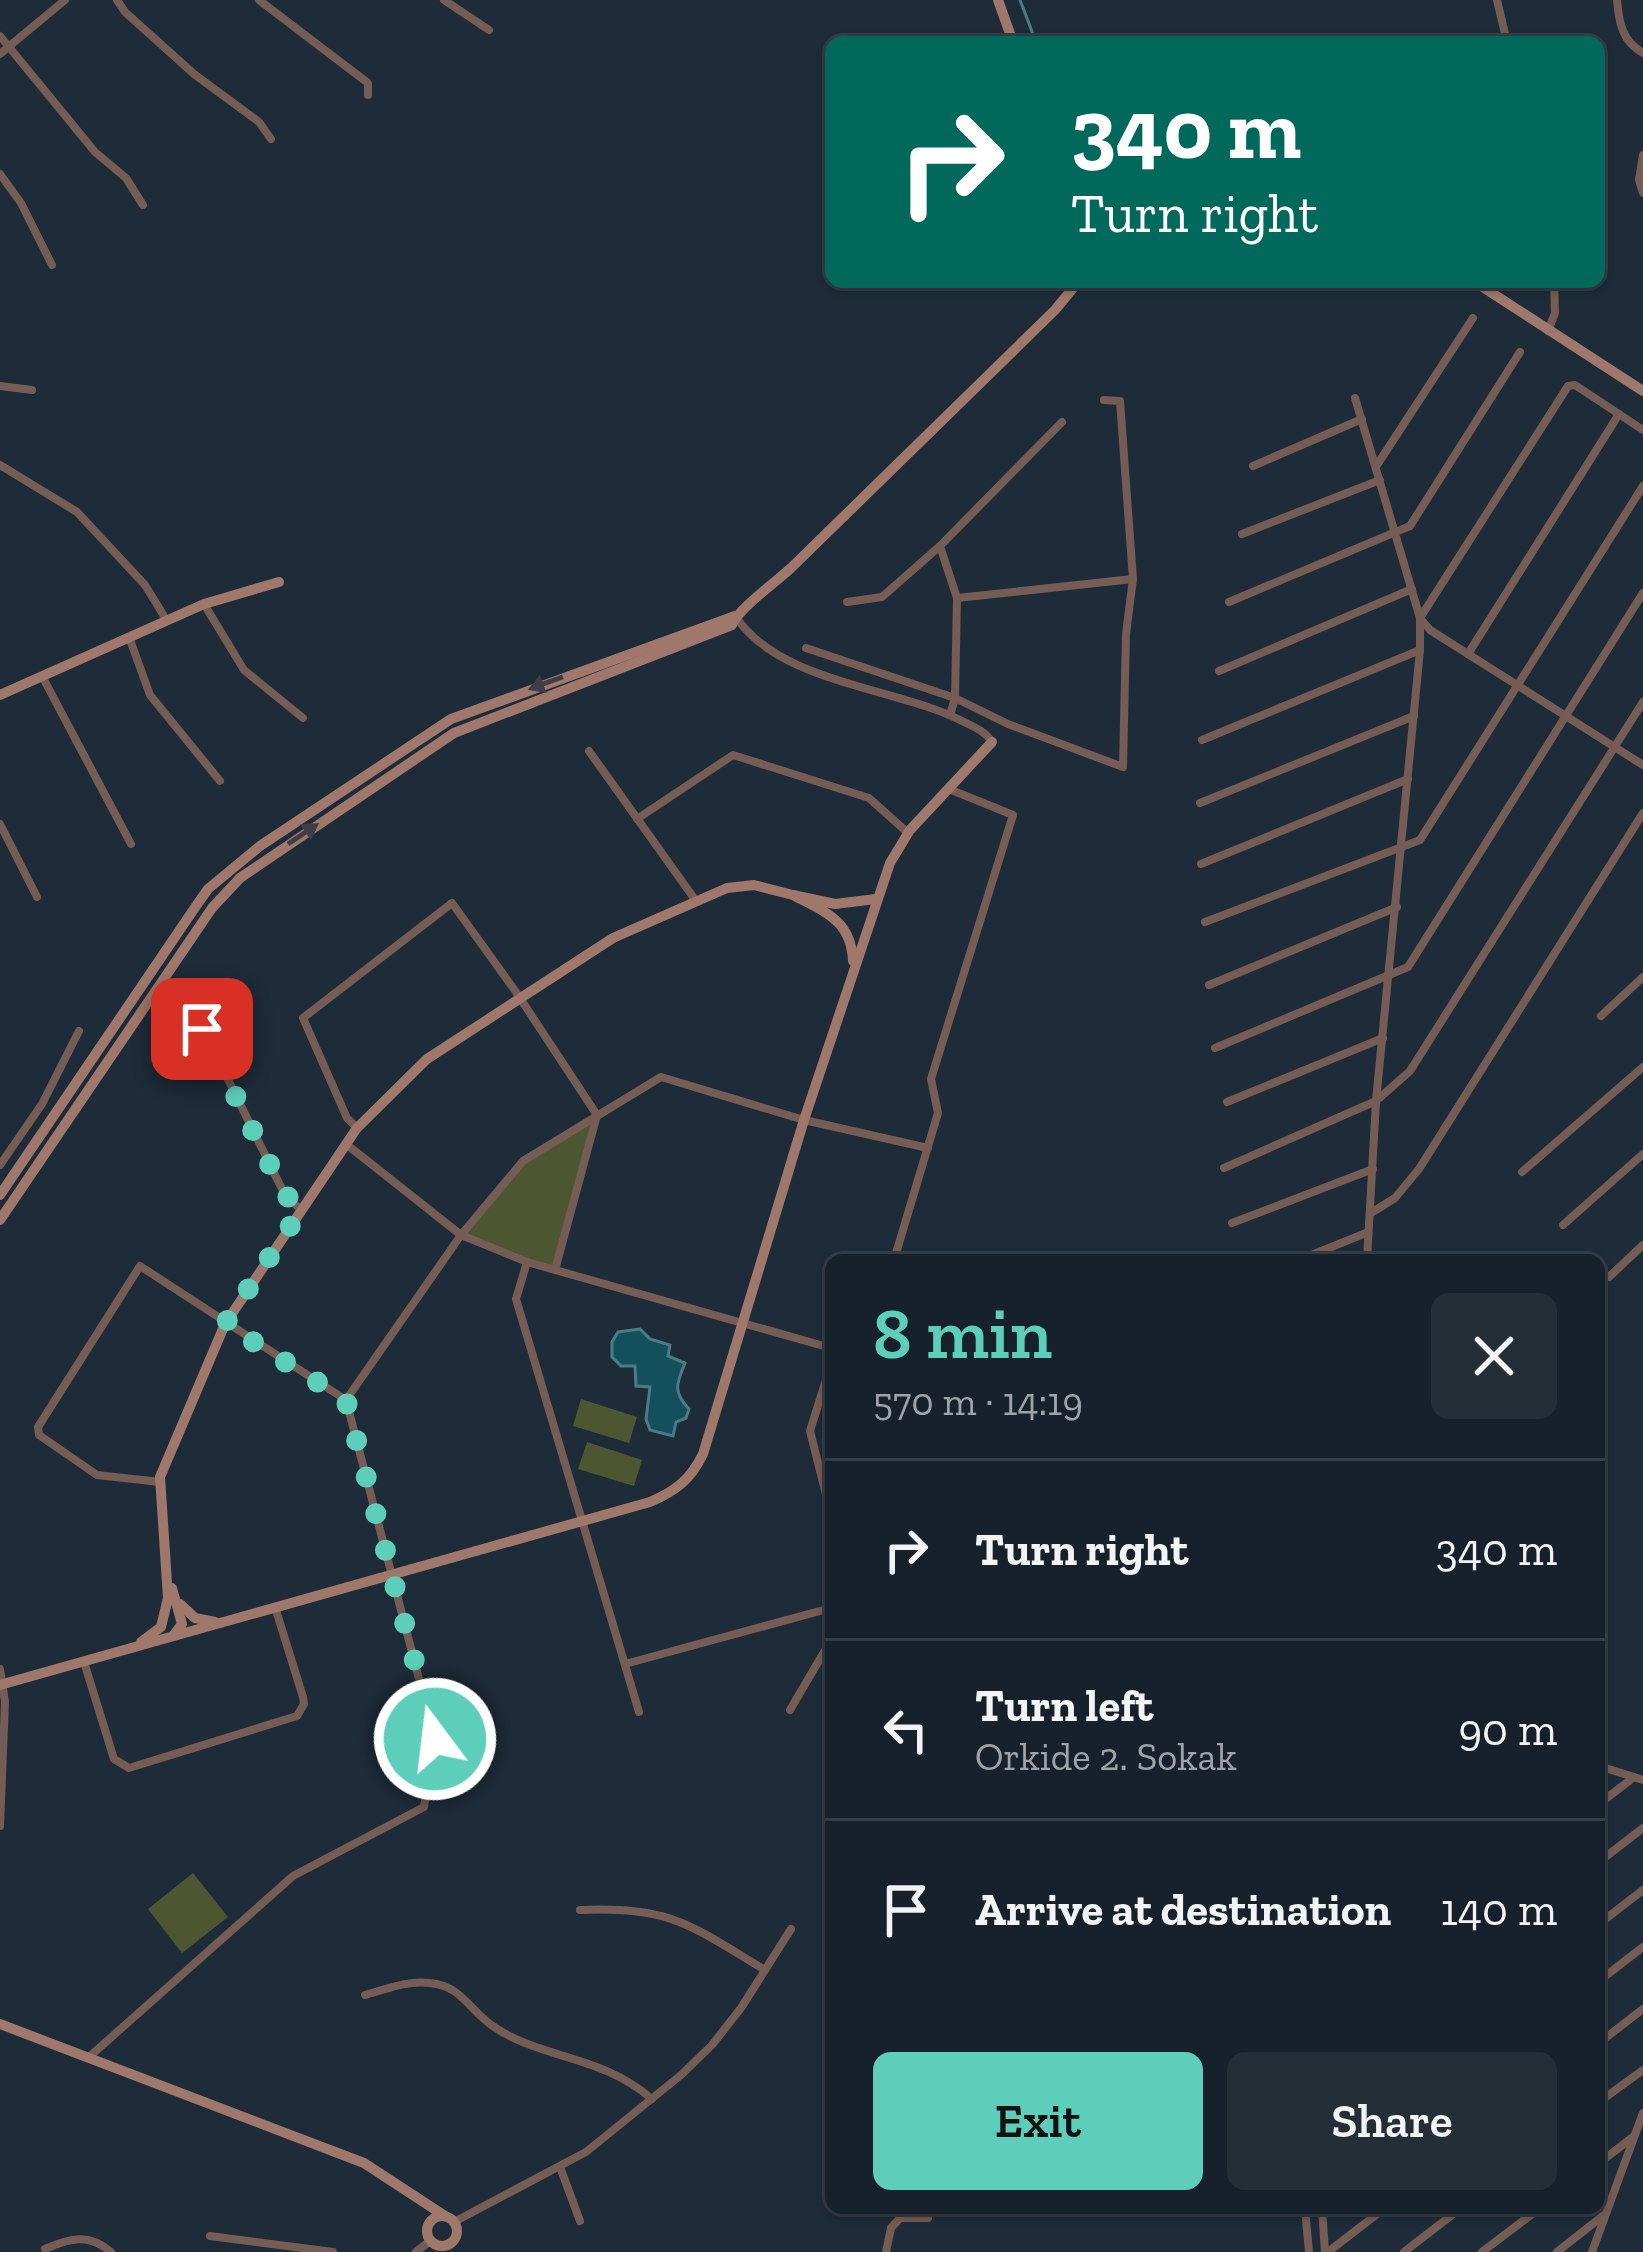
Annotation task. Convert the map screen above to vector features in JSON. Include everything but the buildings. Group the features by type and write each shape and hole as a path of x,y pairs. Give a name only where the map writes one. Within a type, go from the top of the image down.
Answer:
{"street":[{"path":"4,51 65,0"},
{"path":"117,0 194,74 260,122 271,139"},
{"path":"259,0 368,83 368,95"},
{"path":"444,0 489,30"},
{"path":"998,0 1011,36"},
{"path":"1497,0 1506,36"},
{"path":"1617,0 1622,30 1643,53"},
{"path":"0,36 4,51 95,152 126,178 143,205"},
{"path":"1643,155 1639,181 1643,193"},
{"path":"0,174 21,203 52,265"},
{"path":"0,1195 208,889 229,870 451,719 735,616 832,528 1072,288"},
{"path":"1484,288 1643,391"},
{"path":"1548,331 1555,313 1554,288"},
{"path":"1376,466 1473,317"},
{"path":"1229,602 1410,526 1520,352"},
{"path":"1420,618 1568,386 1575,385 1643,430"},
{"path":"0,386 32,390"},
{"path":"1355,398 1420,618 1367,1254"},
{"path":"806,648 955,698 1008,724 1123,767 1126,634 1133,579 1120,401 1104,400"},
{"path":"1468,654 1619,414"},
{"path":"1253,466 1362,419"},
{"path":"847,602 882,597 940,546 1062,422"},
{"path":"0,465 77,512 146,585 167,620"},
{"path":"1242,534 1380,480"},
{"path":"1205,922 1420,840 1643,486"},
{"path":"940,546 957,598 955,698 950,715"},
{"path":"957,598 1133,579"},
{"path":"0,695 204,604 279,582"},
{"path":"1219,670 1412,589"},
{"path":"1215,1048 1408,967 1643,593"},
{"path":"204,604 244,670 302,718"},
{"path":"2,1684 650,1502 688,1479 703,1454 804,1120 890,863 908,833 992,742 988,735 950,715 802,666 746,632 735,616"},
{"path":"0,1220 193,935 240,878 454,734 723,631 735,616"},
{"path":"1420,618 1430,630 1643,765"},
{"path":"130,637 150,695 220,781"},
{"path":"1202,740 1420,650"},
{"path":"42,675 131,844"},
{"path":"1224,1168 1376,1101 1410,1072 1643,702"},
{"path":"1199,803 1414,716"},
{"path":"589,751 696,901"},
{"path":"637,818 733,755 869,798 908,833"},
{"path":"1201,864 1408,778"},
{"path":"896,1254 938,1113 931,1079 1013,815 950,789"},
{"path":"1371,1214 1394,1198 1419,1169 1643,813"},
{"path":"0,824 37,897"},
{"path":"134,1647 155,1633 164,1619 168,1574 160,1481 225,1324 357,1129 427,1059 519,996 589,950 696,901 741,885 835,904 877,899"},
{"path":"793,895 854,927 871,914"},
{"path":"357,1129 347,1118 303,1018 452,903 597,1115 555,1270"},
{"path":"1209,985 1396,907"},
{"path":"838,920 852,946 854,967"},
{"path":"181,928 193,935"},
{"path":"1601,1016 1643,977"},
{"path":"202,1029 284,1193 301,1210"},
{"path":"0,1165 42,1104 79,1031"},
{"path":"1227,1102 1383,1038"},
{"path":"1522,1172 1643,1067"},
{"path":"346,1400 461,1235 523,1161 661,1077 804,1120 928,1148"},
{"path":"346,1144 461,1235 527,1262 825,1346"},
{"path":"1563,1225 1643,1154"},
{"path":"1232,1223 1373,1169"},
{"path":"1314,1254 1366,1233"},
{"path":"1609,1277 1643,1245"},
{"path":"527,1262 516,1299 639,1712"},
{"path":"89,2057 293,1876 424,1808 435,1739 346,1400 140,1266 38,1427 39,1435 97,1475 160,1481"},
{"path":"825,1383 810,1431 825,1490"},
{"path":"168,1574 182,1624 173,1636"},
{"path":"176,1599 195,1618 225,1622"},
{"path":"85,1661 114,1760 129,1768 297,1716 303,1696 275,1607"},
{"path":"625,1664 825,1610"},
{"path":"790,1710 825,1650"},
{"path":"0,1669 0,1826"},
{"path":"1605,1768 1638,1779"},
{"path":"1605,1800 1638,1779"},
{"path":"1605,1857 1643,1828"},
{"path":"1605,1920 1643,1891"},
{"path":"580,1910 627,1908 673,1918 765,1970"},
{"path":"416,2252 428,2238 431,2220 449,2219 560,2167 586,2152 652,2098 712,2045 791,1929"},
{"path":"1605,1976 1643,1947"},
{"path":"365,1995 407,1983 451,1989 491,2025 617,2072 652,2098"},
{"path":"1605,2038 1643,2009"},
{"path":"0,2024 364,2163 449,2219 464,2252"},
{"path":"1605,2098 1643,2070"},
{"path":"1592,2252 1643,2113"},
{"path":"1605,2159 1634,2137"},
{"path":"560,2167 580,2221"},
{"path":"406,2192 422,2216 428,2238 449,2249 456,2236"},
{"path":"1306,2214 1309,2252"},
{"path":"1323,2214 1327,2252"},
{"path":"1327,2252 1377,2214"},
{"path":"1405,2252 1453,2214"},
{"path":"1482,2252 1532,2214"},
{"path":"1557,2252 1605,2214"},
{"path":"886,2252 891,2228 900,2218 928,2218"},
{"path":"210,2236 333,2252"},
{"path":"45,2249 80,2237 112,2252"}],"green space":[{"path":"597,1115 555,1270 461,1235 523,1161"},
{"path":"581,1399 637,1417 629,1443 573,1426"},
{"path":"587,1442 642,1460 634,1486 578,1469"},
{"path":"193,1873 228,1917 182,1953 148,1909"}],"water":[{"path":"640,1329 650,1339 670,1345 668,1356 685,1363 678,1387 689,1409 686,1418 676,1422 673,1436 650,1430 646,1419 650,1387 636,1386 635,1366 621,1366 612,1357 618,1332"}],"waterway":[{"path":"1020,0 1034,36"}],"route":[{"path":"202,1029 284,1193 301,1210 225,1324 346,1400 435,1739"}]}
